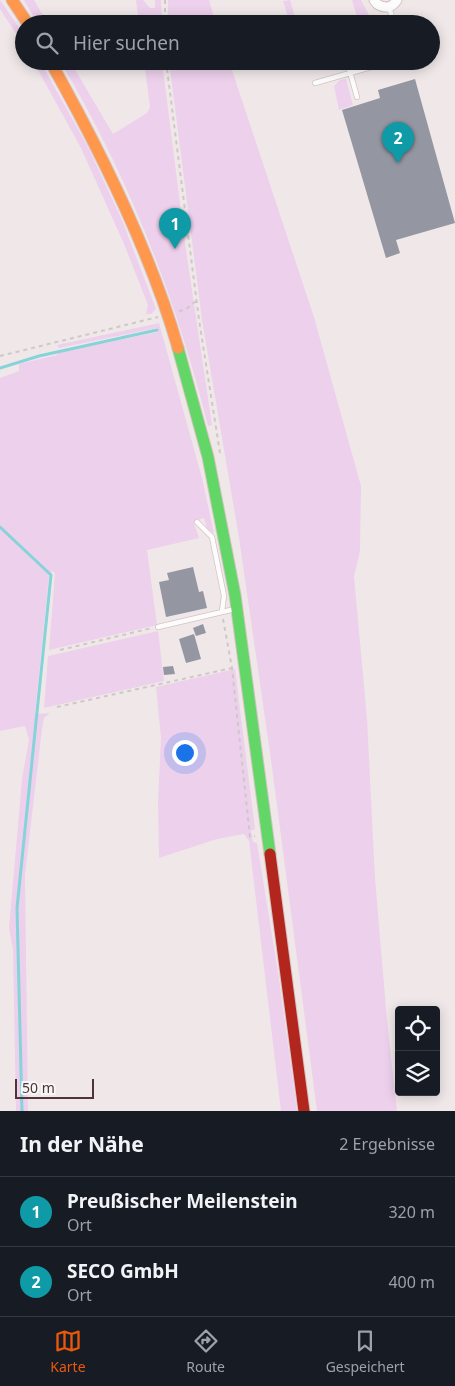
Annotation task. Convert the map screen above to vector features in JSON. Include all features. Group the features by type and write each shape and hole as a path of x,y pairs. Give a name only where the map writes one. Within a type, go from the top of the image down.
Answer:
{"main road":[{"path":"12,0 22,15"},
{"path":"55,70 86,124 112,179 168,314 208,457 236,609 304,1111"}],"street":[{"path":"374,0 381,6 389,7 397,0"}],"lane":[{"path":"389,7 391,15"},
{"path":"315,83 358,70"},
{"path":"350,72 357,97"},
{"path":"197,522 212,536 224,596 222,611"},
{"path":"158,627 236,609"}],"path":[{"path":"165,0 165,15"},
{"path":"167,70 199,320"},
{"path":"0,356 185,310 196,300"},
{"path":"222,611 232,668 250,837 268,835"},
{"path":"60,650 158,627"},
{"path":"57,707 232,668"}],"shaded area":[{"path":"0,0 15,22 15,32 0,9"},
{"path":"24,0 34,0 43,15 33,15"},
{"path":"136,0 143,0 150,8 155,8 155,0 161,0 162,15 138,15"},
{"path":"168,0 209,0 213,15 168,15"},
{"path":"290,0 294,15 287,15 283,1"},
{"path":"352,0 361,0 369,15 356,15"},
{"path":"38,70 45,70 88,147 122,220 156,309 151,314 146,314 148,305 124,244 81,148"},
{"path":"65,70 75,70 113,134 147,113 150,107 145,70 163,70 185,243 212,425 208,426 181,331 148,238 85,104"},
{"path":"170,70 232,70 314,317 361,486 360,551 354,577 367,718 375,878 397,1111 317,1111 271,760 239,538 202,320"},
{"path":"346,79 353,105 339,110 334,86 340,80"},
{"path":"159,323 202,478 214,533 207,529 204,518 194,523 199,538 147,550 157,625 49,650 55,573 52,571 49,576 35,714 50,713 44,718 42,729 25,875 28,1111 16,1111 13,950 9,928 22,779 29,740 25,726 0,731 0,378 19,371 19,364 57,355 58,353 158,332 157,328 59,348 57,345"},
{"path":"158,631 164,681 44,708 48,656"},
{"path":"235,669 255,829 251,831 253,842 257,843 278,972 297,1111 281,1111 249,841 244,834 217,839 159,858 158,803 161,738 156,687"}],"building":[{"path":"415,79 455,223 396,240 400,253 386,258 342,110 380,98 378,90"},
{"path":"193,567 199,592 203,591 207,608 166,617 159,582 169,580 167,573"},
{"path":"203,624 206,633 196,636 193,628"},
{"path":"194,634 201,659 186,663 179,639"},
{"path":"173,666 175,674 164,675 163,667"}],"waterway":[{"path":"0,368 39,356 157,330"},
{"path":"0,527 51,575 17,908 22,1111"}],"traffic: fast":[{"path":"178,348 208,457 235,595 270,854"}],"traffic: slow":[{"path":"12,0 22,15"},
{"path":"55,70 122,201 153,274 178,348"}],"traffic: jam":[{"path":"270,854 304,1111"}],"place":[{"name":"SECO GmbH","path":"398,163"},
{"name":"Preußischer Meilenstein","path":"175,249"}]}
